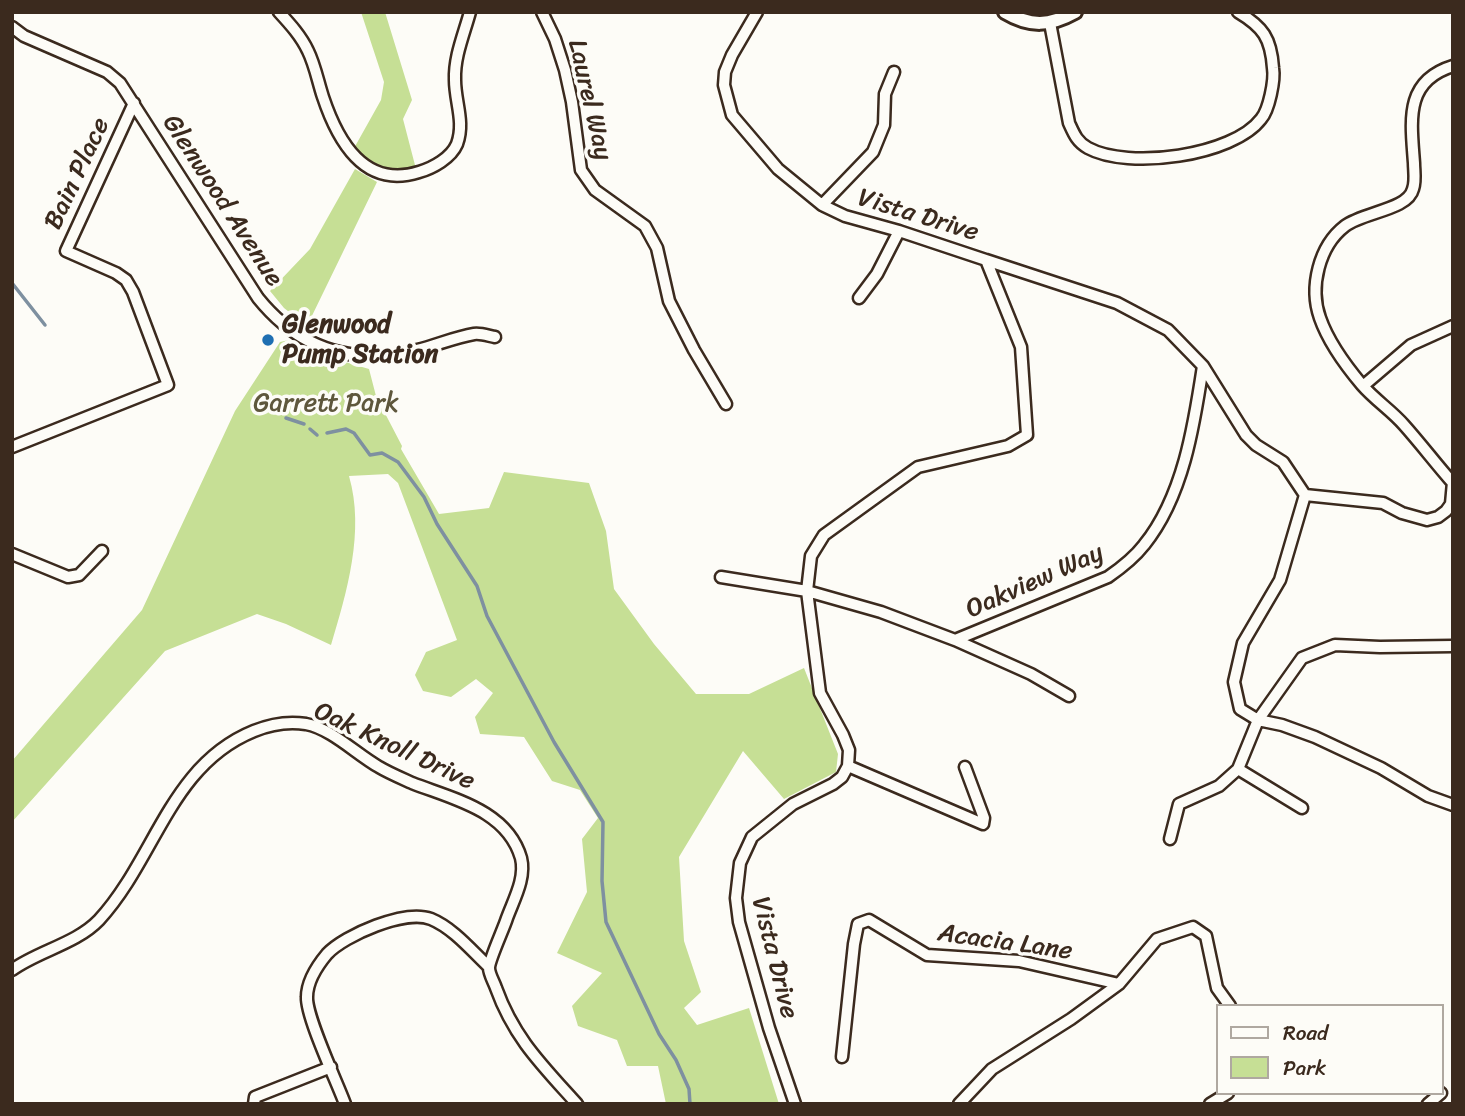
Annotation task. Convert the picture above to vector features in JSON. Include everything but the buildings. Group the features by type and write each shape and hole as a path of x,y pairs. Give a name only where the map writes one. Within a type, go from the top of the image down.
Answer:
{"street":[{"path":"279,12 309,51 324,100 341,137 355,158 368,169 405,177 442,161 455,148 460,134 460,111 454,81 456,60 470,12"},
{"name":"Laurel Way","path":"542,12 555,39 565,70 581,170 595,190 645,226 657,248 670,301 694,350 726,404"},
{"name":"Vista Drive","path":"757,12 725,72 725,96 732,115 778,169 821,205 845,216 899,230 986,260 1021,347 1027,435 1008,446 918,467 824,535 811,556 807,591 820,693 844,735 849,750 849,765 842,777 833,784 793,804 752,836 740,863 736,898 741,929 769,1028 795,1104"},
{"path":"1005,12 1019,21 1050,23 1075,12"},
{"path":"1050,23 1069,123 1076,138 1089,149 1111,155 1171,157 1219,145 1241,136 1262,119 1274,72 1272,55 1266,38 1256,23 1238,12"},
{"name":"Glenwood Avenue","path":"12,27 24,36 107,72 120,83 258,298 272,316 287,328 321,347 356,356 385,356 476,334 495,337"},
{"path":"1305,495 1383,502 1402,513 1427,520 1446,511 1451,504 1453,482 1404,425 1363,386 1339,353 1319,316 1316,301 1318,269 1323,254 1334,238 1346,225 1363,216 1398,205 1412,194 1415,178 1412,108 1426,80 1434,73 1453,66"},
{"path":"821,205 873,152 884,125 885,94 894,72"},
{"name":"Bain Place","path":"12,447 168,385 126,280 66,251 134,103"},
{"path":"859,298 877,274 899,230"},
{"path":"986,260 1117,303 1168,330 1203,366 1246,435 1256,445 1283,462 1305,495"},
{"path":"1363,386 1411,345 1453,326"},
{"name":"Oakview Way","path":"954,640 1108,577 1145,545 1168,508 1180,472 1198,402 1203,366"},
{"path":"1305,495 1280,580 1243,643 1234,682 1240,709 1258,720 1315,737 1381,768 1429,796 1453,805"},
{"path":"12,554 68,577 79,575 102,551"},
{"name":"Oakview Way","path":"721,577 807,591 881,612 1031,674 1069,696"},
{"path":"1170,839 1179,804 1219,786 1238,769 1258,720 1302,658 1335,645 1453,646"},
{"name":"Oak Knoll Drive","path":"12,971 97,922 122,890 189,779 211,755 241,737 269,725 283,723 307,724 323,731 379,768 486,812 503,826 513,839 521,858 523,876 489,967"},
{"path":"849,765 982,824 984,818 965,767"},
{"path":"1238,769 1302,808"},
{"path":"345,1104 307,998 313,974 329,953 358,934 410,916 431,919 454,934 489,967 504,1011 522,1043 577,1104"},
{"name":"Acacia Lane","path":"842,1057 854,944 859,924 869,920 927,955 1019,961 1119,984"},
{"path":"959,1104 992,1069 1071,1019 1119,984 1157,939 1193,927 1206,936 1217,988 1229,1004"},
{"path":"254,1104 255,1097 331,1067"}],"green space":[{"path":"361,12 385,12 412,100 403,119 416,169 397,171 375,166 353,150 381,100 384,82"},
{"path":"355,169 377,182 307,326 284,308 270,291 310,249"},
{"name":"Garrett Park","path":"289,340 311,352 369,369 376,396 402,446 401,449 439,514 489,508 504,472 589,483 606,531 614,589 654,644 696,694 749,694 804,668 838,754 836,772 784,799 743,751 679,857 684,941 701,992 684,1008 697,1025 749,1008 779,1104 666,1104 658,1066 627,1066 617,1040 578,1026 572,1006 602,973 557,953 587,892 582,839 598,818 580,790 552,781 524,737 480,734 475,717 493,693 476,679 451,697 423,691 415,675 426,652 457,640 398,483 388,474 349,476 355,540 348,583 331,645 257,614 165,651 12,822 12,761 142,610 235,411 280,342"}],"waterway":[{"path":"12,283 45,325"},
{"path":"286,418 304,424"},
{"path":"310,429 317,435"},
{"path":"327,433 346,429 354,433 370,455 382,453 398,462 424,497 437,524 477,586 487,616 554,742 603,822 602,881 606,922 659,1034 676,1060 689,1089 690,1104"}],"place":[{"name":"Glenwood Pump Station","path":"268,340"}]}
